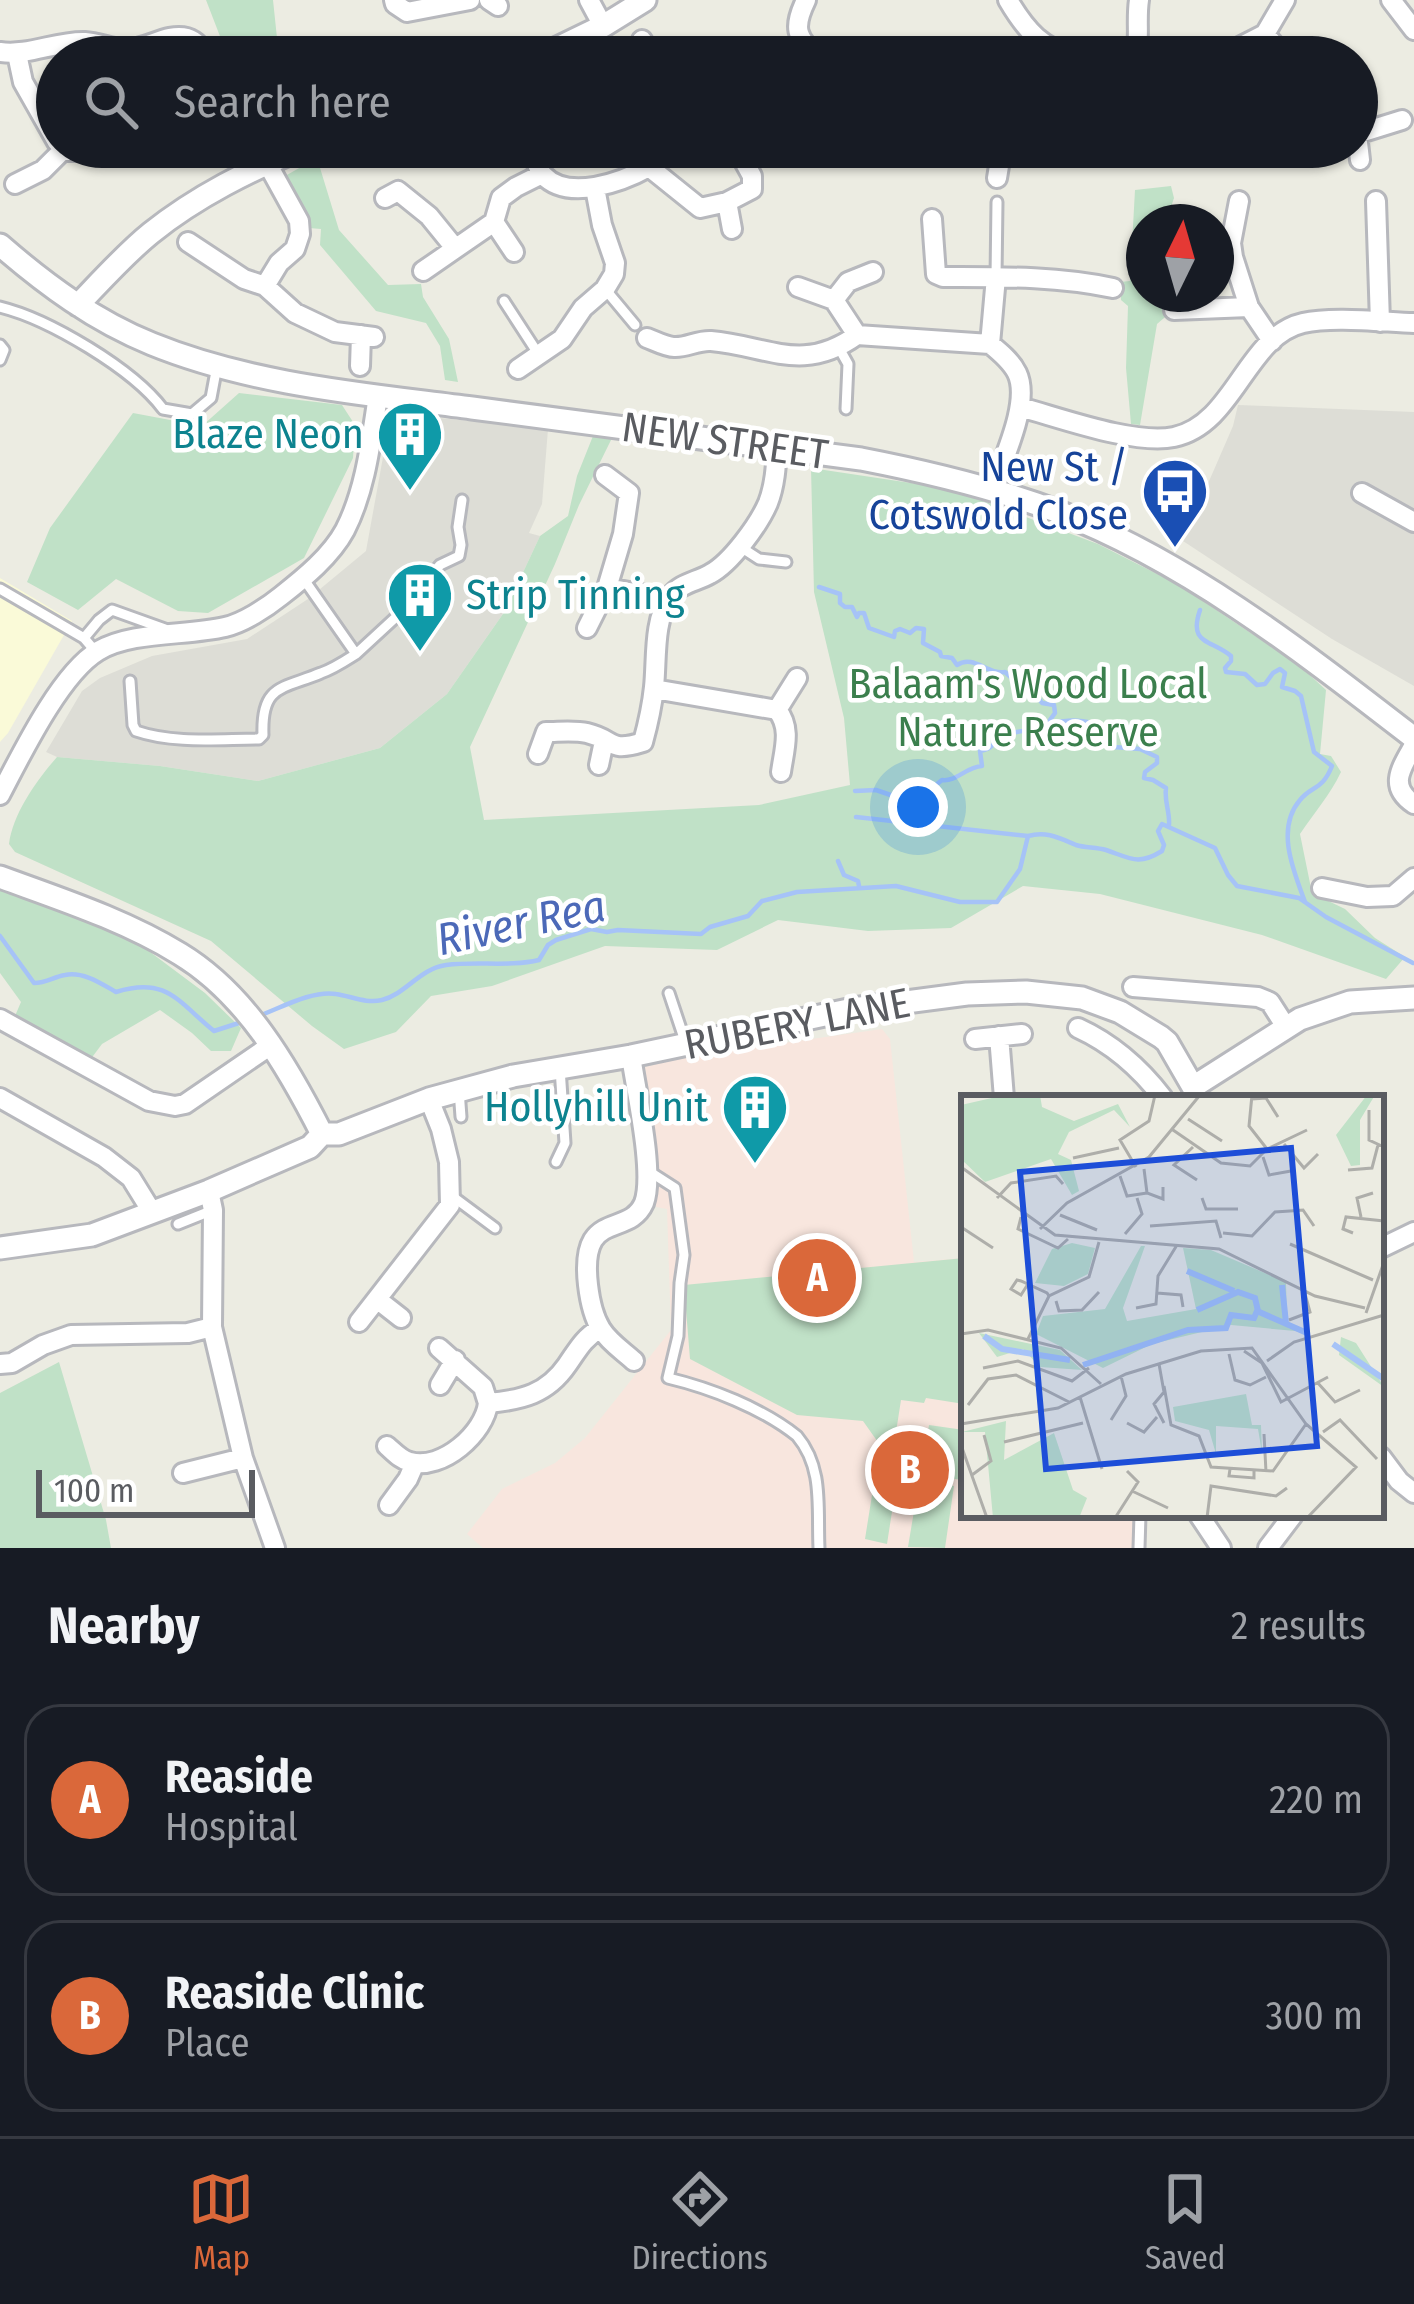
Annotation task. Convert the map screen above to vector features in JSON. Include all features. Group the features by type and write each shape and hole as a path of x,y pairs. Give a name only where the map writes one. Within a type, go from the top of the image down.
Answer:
{"street":[{"path":"394,0 407,12 470,0"},
{"path":"589,0 603,26"},
{"path":"799,36 798,17 806,0"},
{"path":"1008,0 1034,36"},
{"path":"1138,36 1139,0"},
{"path":"1261,36 1286,0"},
{"path":"1391,0 1414,30"},
{"path":"582,36 643,1"},
{"path":"8,53 36,105"},
{"path":"1378,127 1402,120"},
{"path":"15,184 44,168"},
{"path":"78,305 157,228 202,197 258,168"},
{"path":"265,286 279,263 295,249 300,235 299,221 271,168"},
{"path":"540,168 561,186 595,188 647,168"},
{"path":"650,168 700,208 727,202 752,189 748,168"},
{"path":"997,178 999,168"},
{"path":"423,271 494,222 501,198 542,174"},
{"path":"518,369 562,339 614,274 595,188"},
{"path":"385,198 398,191 429,216 455,248"},
{"path":"1239,201 1233,257 1249,307 1272,340"},
{"path":"727,202 732,229"},
{"path":"1376,202 1380,322"},
{"path":"932,219 936,274 1073,280 1113,289"},
{"path":"494,222 514,252"},
{"path":"199,243 244,279 265,286 295,313 335,332 368,336 360,366"},
{"name":"NEW STREET","path":"0,245 78,305 152,344 217,366 378,396 931,472 993,489 1061,513 1153,557 1221,597 1414,741"},
{"path":"834,300 848,282 873,272"},
{"path":"990,344 996,277"},
{"path":"798,287 834,300 856,335"},
{"path":"1234,308 1249,307"},
{"path":"1020,407 1131,436 1170,438 1209,420 1272,340 1300,323 1414,323"},
{"path":"641,331 673,348 706,340 786,355 822,355 856,335 990,344 1016,370 1022,389 993,489"},
{"path":"0,795 90,645 231,627 304,578 344,532 366,472 378,396"},
{"path":"538,754 546,732 586,733 613,747 643,742 660,618 668,599 680,587 712,573 739,546 768,502 777,448"},
{"path":"587,628 607,588 629,493 605,475"},
{"path":"1362,493 1414,522"},
{"path":"607,588 668,599"},
{"path":"776,710 797,678"},
{"path":"653,689 776,710 784,718 787,733 781,772"},
{"path":"599,765 604,741"},
{"path":"1414,741 1398,776 1406,799 1414,803"},
{"path":"0,878 133,928 182,955 225,989 271,1045 322,1134"},
{"path":"1322,888 1367,897 1393,896 1414,878"},
{"path":"1133,986 1258,997 1270,1002 1286,1027"},
{"name":"RUBERY LANE","path":"0,1248 92,1235 152,1212 211,1201 310,1147 322,1134 339,1134 459,1090 853,1009 967,994 1026,992 1082,998 1120,1012 1167,1042 1195,1093 1286,1027 1340,1004 1414,998"},
{"path":"0,1019 131,1093 175,1106 271,1045"},
{"path":"1078,1028 1116,1050 1161,1095"},
{"path":"975,1039 1022,1034"},
{"path":"999,1036 1004,1095"},
{"path":"631,1056 647,1170 645,1200 635,1217 594,1239 588,1259 588,1290 600,1328 634,1361"},
{"path":"0,1098 104,1157 131,1178 152,1212"},
{"path":"358,1322 450,1205 445,1146 429,1099"},
{"path":"211,1201 212,1327 243,1459 274,1548"},
{"path":"378,1300 401,1318"},
{"path":"0,1364 12,1363 71,1335 188,1333 212,1327"},
{"path":"488,1403 522,1400 544,1390 583,1340 600,1328"},
{"path":"387,1446 406,1462 436,1461 470,1438 487,1413 483,1387 447,1354 440,1385"},
{"path":"183,1473 243,1459"},
{"path":"1384,1461 1414,1493"},
{"path":"388,1505 415,1463"},
{"path":"1201,1518 1222,1548"},
{"path":"1268,1548 1291,1518"}],"lane":[{"path":"996,277 998,202"},
{"path":"605,289 641,331"},
{"path":"505,302 539,355"},
{"path":"0,307 57,329 147,389 163,410 192,414 211,398 217,366"},
{"path":"0,345 4,350 0,360"},
{"path":"839,348 848,364 846,409"},
{"path":"130,682 133,725 142,734 259,739 266,702 279,686 324,673 356,654 440,566 459,556 462,500"},
{"path":"739,546 759,559 786,562"},
{"path":"304,578 356,654"},
{"path":"0,589 90,645 112,610 178,635"},
{"path":"669,993 686,1045"},
{"path":"556,1162 566,1143 560,1068"},
{"path":"459,1090 461,1117"},
{"path":"647,1170 675,1188 684,1255 679,1336 668,1378 728,1398 797,1436 816,1472 819,1548"},
{"path":"452,1196 495,1228"},
{"path":"178,1224 211,1201"},
{"path":"1139,1548 1140,1518"}],"shaded area":[{"path":"1238,405 1414,412 1414,686 1332,639 1183,541"},
{"path":"391,413 548,429 542,504 529,533 540,536 505,611 447,694 380,748 258,781 46,752 82,691 100,678 152,656 247,639 308,599 366,551"},
{"path":"0,578 72,621 0,742"},
{"path":"882,1029 890,1039 914,1262 961,1258 961,1518 1146,1518 1144,1548 483,1548 467,1534 502,1489 555,1463 585,1438 671,1330 667,1209 656,1207 645,1067 684,1057"}],"green space":[{"path":"206,0 273,0 277,36 220,36"},
{"path":"299,168 320,168 339,230 388,285 421,284 423,297 449,339 458,382 445,380 440,346 426,323 376,311 320,245 321,229 309,228 285,176"},
{"path":"1171,186 1174,198 1172,204 1134,204 1135,190"},
{"path":"1126,281 1126,304 1121,300 1120,282"},
{"path":"1128,312 1171,312 1157,324 1140,425 1131,424"},
{"path":"239,393 342,405 355,425 353,458 304,558 208,613 178,611 116,579 78,610 27,582 50,528 133,413 202,426"},
{"name":"Balaam's Wood Local Nature Reserve","path":"593,436 612,438 470,747 484,820 759,805 850,785 844,718 814,592 811,468 951,489 1098,544 1179,585 1300,666 1326,690 1320,754 1331,756 1341,772 1300,834 1312,893 1345,909 1375,938 1405,957 1386,979 1262,935 1100,894 1023,886 951,928 868,931 778,920 717,950 605,946 492,986 431,996 396,1032 344,1049 211,941 15,852 9,844 21,809 57,757 258,781 380,748 447,694 505,611 540,536 568,516"},
{"path":"0,887 130,937 205,993 241,1028 231,1051 211,1051 160,1010 102,1044 90,1060 15,1016 21,1002 0,973"},
{"path":"961,1258 961,1404 901,1400 894,1445 902,1447 887,1544 865,1539 880,1445 863,1421 797,1415 690,1359 684,1285"},
{"path":"59,1362 111,1548 0,1548 0,1393"},
{"path":"929,1425 961,1430 961,1480 921,1474"},
{"path":"919,1481 954,1486 945,1548 908,1547"}],"waterway":[{"path":"819,587 840,594 840,603 852,607 857,617 864,613 869,628 894,637 900,629 910,633 924,629 923,643 957,665 969,662 1005,672 1015,681 1025,680 1042,703 1054,705 1050,720"},
{"path":"1200,610 1199,635 1231,656 1226,672 1245,674 1257,685 1265,684 1280,669 1285,673 1282,687 1301,696 1314,752 1332,766 1324,780 1300,800 1289,824 1289,851 1305,902"},
{"path":"855,791 876,790 914,803 942,780 982,766 980,751 1003,735 1079,721 1097,726 1114,747 1140,749 1157,757 1144,778 1166,788 1169,825"},
{"path":"856,817 1028,836"},
{"name":"River Rea","path":"256,1017 316,995 382,1000 446,965 539,960 556,940 591,929 701,934 748,916 762,901 797,892 896,886 960,902 997,902 1020,869 1028,836 1047,835 1140,859 1162,851 1158,831 1162,824 1215,848 1237,886 1299,898 1413,963"},
{"path":"838,861 844,875 859,886"},
{"name":"River Rea","path":"0,936 34,983 72,974 116,992 148,987 171,995 214,1031 245,1021"}],"place":[{"name":"Blaze Neon","path":"410,493"},
{"name":"New St / Cotswold Close","path":"1175,550"},
{"name":"Strip Tinning","path":"420,654"},
{"name":"Hollyhill Unit","path":"755,1166"},
{"name":"Reaside","path":"817,1278"},
{"name":"Reaside Clinic","path":"910,1470"}]}
